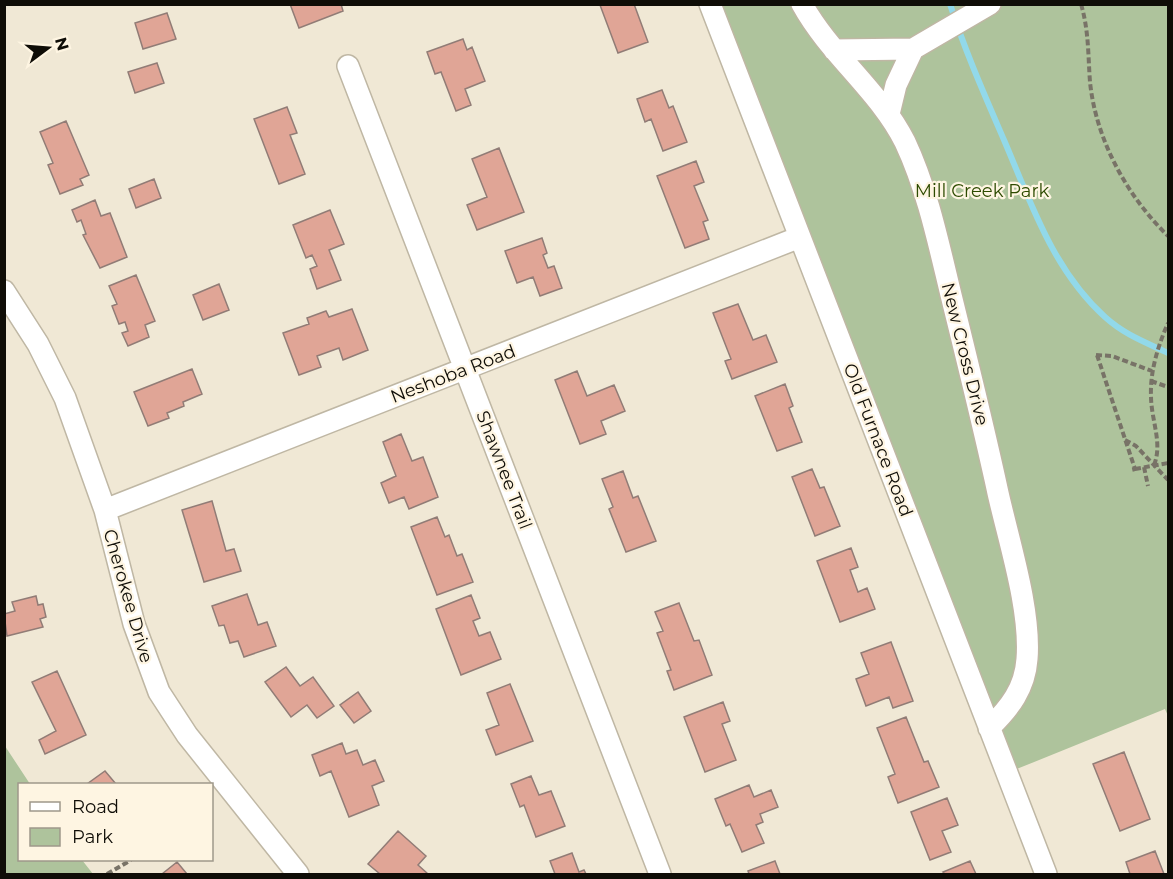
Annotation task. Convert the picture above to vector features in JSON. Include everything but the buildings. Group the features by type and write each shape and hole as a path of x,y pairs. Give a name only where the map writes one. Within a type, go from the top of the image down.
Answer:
{"street":[{"name":"Old Furnace Road","path":"711,4 1046,874"},
{"name":"New Cross Drive","path":"802,4 813,26 889,114 920,178 934,226 991,460 1025,620 1028,657 1025,679 1006,712 989,728"},
{"path":"834,50 913,49 989,5"},
{"path":"889,114 896,85 913,49"},
{"name":"Shawnee Trail","path":"348,66 660,874"},
{"name":"Neshoba Road","path":"105,510 800,237"},
{"name":"Cherokee Drive","path":"4,291 38,344 65,398 105,510 134,624 159,692 187,735 298,874"}],"path":[{"path":"1081,4 1088,29 1093,105 1100,129 1125,182 1168,236"},
{"path":"1154,465 1158,446 1152,412 1151,381 1155,360 1168,323"},
{"path":"1152,371 1112,356 1096,355 1125,439 1133,470 1168,463"},
{"path":"1151,381 1168,387"},
{"path":"1125,439 1136,446 1168,480"},
{"path":"1144,467 1148,486"},
{"path":"107,874 129,861"}],"green space":[{"name":"Mill Creek Park","path":"710,5 1168,5 1168,716 1165,709 1007,773"},
{"path":"5,746 29,783 18,783 18,861 83,861 93,874 5,874"}],"waterway":[{"path":"950,4 962,39 1024,188 1057,257 1071,278 1105,317 1143,342 1168,353"}]}
